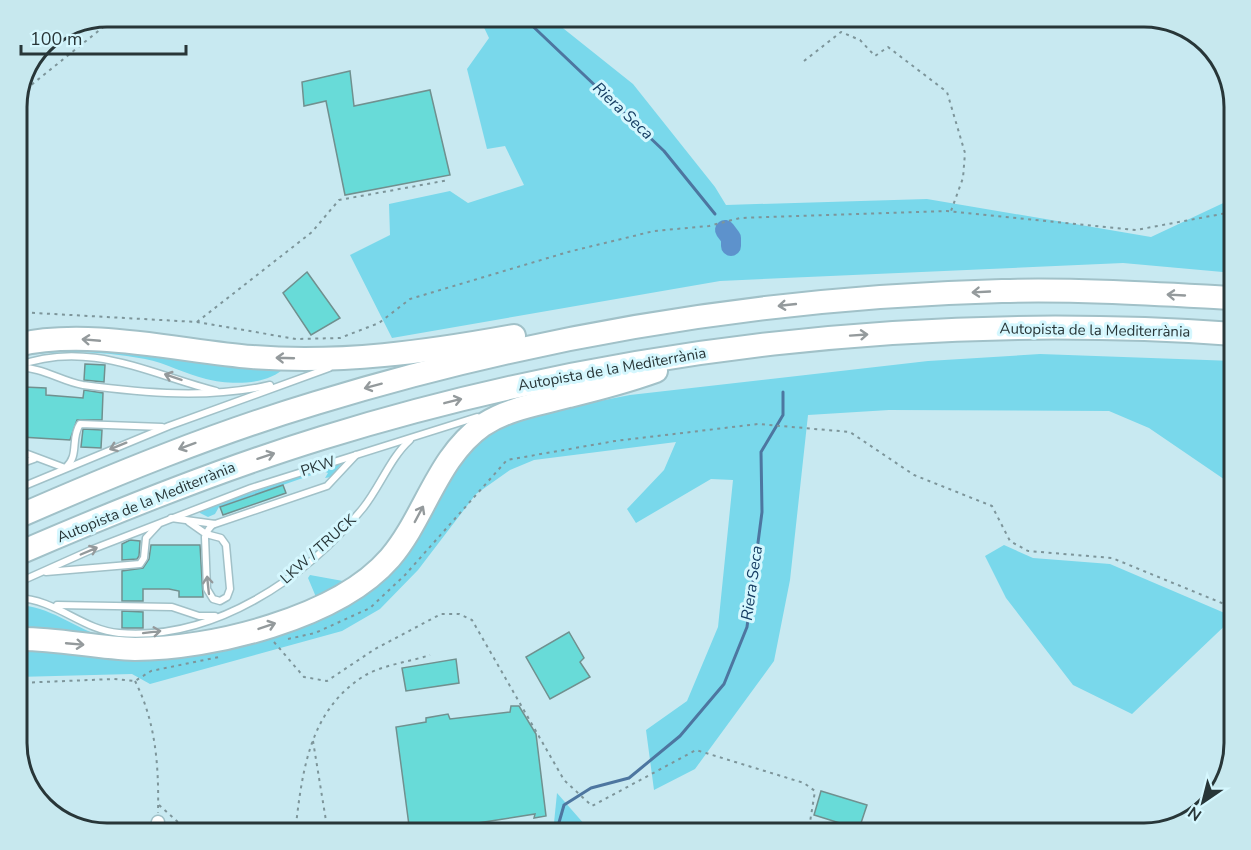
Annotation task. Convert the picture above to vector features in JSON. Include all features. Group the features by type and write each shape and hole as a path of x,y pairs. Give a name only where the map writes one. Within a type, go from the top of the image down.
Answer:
{"highway":[{"path":"27,513 189,446 364,388 549,343 718,314 866,298 1003,291 1084,291 1224,298"},
{"path":"27,343 46,340 85,339 253,357 348,359 386,357 450,348 635,313 718,314"},
{"name":"Autopista de la Mediterrània","path":"27,551 91,522 245,463 387,419 558,377 717,350 826,338 989,328 1124,328 1224,333"},
{"path":"27,640 131,649 185,646 235,636 315,608 357,587 388,560 411,529 445,467 461,445 482,426 521,408 636,378 717,350"},
{"path":"477,417 535,398 636,378"}],"lane":[{"path":"27,364 56,357 117,361 229,393"},
{"path":"27,485 169,426 320,370 386,357"},
{"path":"27,368 81,384 201,394 229,393 291,381"},
{"name":"PKW","path":"27,578 170,518 251,488 477,417"},
{"path":"65,468 74,456 76,432 80,424 169,426"},
{"name":"LKW / TRUCK","path":"53,605 96,627 120,633 191,627 225,615 269,591 332,541 368,502 402,447 416,437"},
{"path":"170,518 215,524 327,486 361,452"},
{"path":"27,456 65,468"},
{"path":"27,461 34,459"},
{"path":"186,520 206,534 221,538 228,549 229,593 220,601 213,598 207,589 206,534 215,524"},
{"name":"PKW","path":"40,572 137,566 144,558 146,538 161,522"},
{"name":"LKW / TRUCK","path":"27,600 53,605 172,607 199,616 225,615"}],"path":[{"path":"30,86 103,28"},
{"path":"804,60 841,32 860,40 875,56 888,47 947,92 965,153 963,178 951,211"},
{"path":"197,322 312,232 339,200 449,180"},
{"path":"27,313 197,322 296,339 340,338 379,323 410,299 568,252 654,231 709,226 740,218 951,211 1136,230 1224,214"},
{"path":"615,441 758,424 850,432 914,475 992,506 1010,541 1028,551 1112,558 1224,604"},
{"path":"274,642 304,677 327,681 375,649 441,614 459,614 472,620 564,780 592,806 696,750 804,783 815,791 811,823"},
{"path":"296,823 302,779 317,725 340,695 365,675 430,655"},
{"path":"135,681 150,715 157,762 156,823"},
{"path":"313,740 326,823"},
{"path":"158,804 178,823"}],"shaded area":[{"path":"484,27 562,27 633,84 715,187 726,205 927,199 1151,237 1224,203 1224,272 1123,263 720,281 392,338 350,255 390,235 389,204 450,191 468,203 524,185 505,146 487,149 467,69 489,38"},
{"path":"53,344 285,367 269,378 237,383 206,379 153,361 129,356 81,352 27,355 27,349"},
{"path":"1040,354 1224,361 1224,479 1149,428 1109,411 889,410 808,415 790,580 774,661 695,769 654,790 646,730 687,701 718,627 733,480 711,479 636,523 627,509 664,470 676,442 534,460 510,470 476,494 418,570 380,609 342,631 150,684 132,674 27,677 27,651 165,658 379,583 416,542 445,484 474,443 501,425 543,412 630,395 928,361"},
{"path":"341,462 331,477 325,478 328,473 323,471 219,507 215,514 208,517 200,513 200,510"},
{"path":"1004,545 1033,558 1110,564 1224,613 1224,627 1132,714 1073,685 1006,598 985,556"},
{"path":"310,575 343,581 353,578 353,583 273,618 217,635 189,640 160,643 131,643 46,633 27,633 27,606 50,613 102,636 126,641 153,642 181,639 239,625 316,597 308,578"},
{"path":"557,793 583,823 554,823"}],"building":[{"path":"350,71 354,106 430,90 450,175 345,195 326,101 304,106 302,82"},
{"path":"307,272 340,318 311,335 283,293"},
{"path":"85,364 105,365 104,382 84,380"},
{"path":"27,387 46,388 46,395 83,398 84,390 103,393 102,420 77,420 70,440 27,437"},
{"path":"83,429 102,430 101,448 81,447"},
{"path":"283,485 286,493 223,515 220,507"},
{"path":"130,540 140,541 139,556 137,559 122,560 122,544"},
{"path":"151,545 200,545 203,597 179,597 179,591 169,589 143,589 143,601 122,601 122,571 143,568 149,559"},
{"path":"122,611 143,612 143,628 122,628"},
{"path":"569,632 584,658 580,662 590,677 550,699 526,657"},
{"path":"456,659 459,683 406,691 402,668"},
{"path":"511,706 519,706 536,734 546,816 534,818 535,814 478,823 409,823 396,727 426,722 426,718 448,714 450,719 510,712"},
{"path":"821,791 867,805 861,823 840,823 814,815"}],"waterway":[{"name":"Riera Seca","path":"534,27 664,151 715,214"},
{"name":"Riera Seca","path":"725,230 731,238 731,246"},
{"name":"Riera Seca","path":"559,823 564,805 591,788 629,778 680,736 724,684 747,627 762,512 761,452 783,415 783,392"}]}
